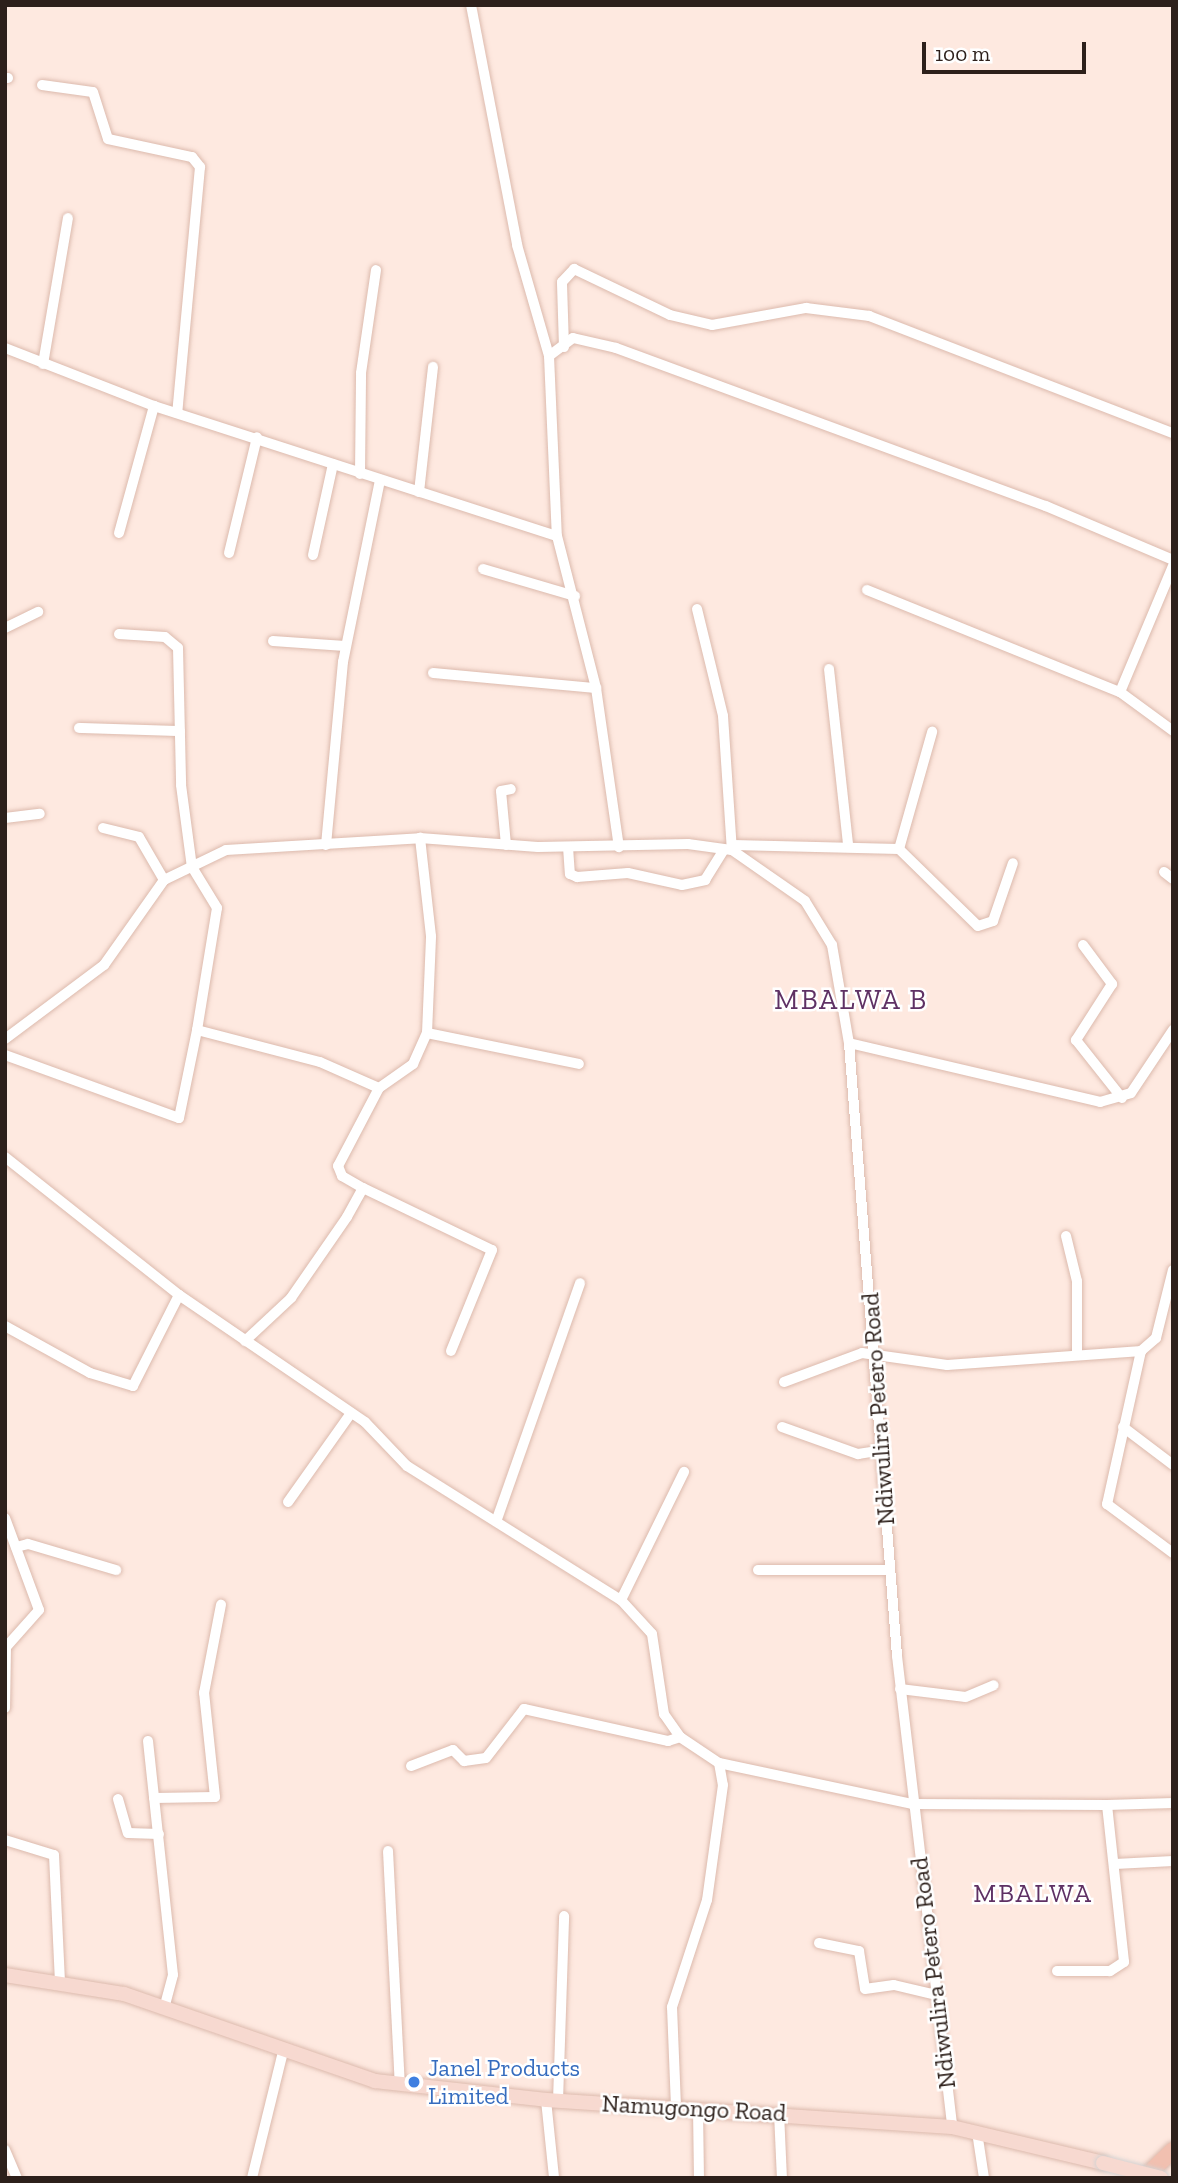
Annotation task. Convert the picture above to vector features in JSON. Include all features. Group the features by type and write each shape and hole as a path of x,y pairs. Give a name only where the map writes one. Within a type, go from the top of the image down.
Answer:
{"highway":[{"path":"1144,2178 1173,2150"}],"main road":[{"name":"Namugongo Road","path":"5,1975 60,1980 164,2009 283,2052 400,2085 552,2100 779,2113 952,2127 1161,2178"}],"street":[{"path":"471,5 517,245 549,356 557,536 575,596 596,688 619,848"},
{"path":"42,85 93,92 108,139 192,157 201,167 177,413"},
{"path":"43,364 68,218"},
{"path":"564,347 562,282 574,268 670,315 712,325 806,308 869,316 1173,433"},
{"path":"360,474 363,345 376,270"},
{"path":"549,356 582,338 616,348 1046,506 1173,560"},
{"path":"6,351 154,406 257,437 360,474 557,536"},
{"path":"419,492 433,367"},
{"path":"119,533 154,406"},
{"path":"229,553 257,437"},
{"path":"313,555 333,464"},
{"path":"326,845 345,646 380,480"},
{"path":"1120,692 1169,596 1173,566"},
{"path":"483,569 575,596"},
{"path":"867,590 1120,692 1173,731"},
{"path":"568,847 570,874 577,877 628,873 682,886 705,880 730,848 723,716 697,609"},
{"path":"5,628 38,612"},
{"path":"5,1055 179,1118 217,908 192,867 180,732 178,648 165,637 119,634"},
{"path":"273,640 345,646"},
{"path":"829,669 848,845"},
{"path":"433,673 596,688"},
{"path":"79,727 180,732"},
{"path":"899,849 932,732"},
{"path":"506,845 501,791 511,789"},
{"path":"5,818 40,814"},
{"path":"103,828 139,838 164,880"},
{"path":"420,838 431,936 427,1033 413,1063 379,1088 338,1166 342,1176 363,1188 492,1250 451,1351"},
{"path":"5,1040 104,964 164,880 226,850 420,838 568,847 730,848 848,845 899,849 978,926 993,921 1013,863"},
{"name":"Ndiwulira Petero Road","path":"730,848 795,893 822,922 849,1043 900,1689 952,2127"},
{"path":"1083,945 1112,984 1076,1040 1122,1098"},
{"path":"197,1030 320,1062 379,1088"},
{"path":"849,1043 1091,1101 1122,1098 1142,1080 1173,1030"},
{"path":"427,1033 579,1064"},
{"path":"5,1157 179,1296 351,1413 407,1466 497,1519 621,1600 652,1634 664,1714 680,1737 719,1763 912,1804 1173,1803"},
{"path":"245,1341 291,1298 363,1188"},
{"path":"1066,1236 1077,1281 1077,1351"},
{"path":"1173,1270 1156,1338 1141,1351 1107,1504 1173,1553"},
{"path":"497,1519 580,1283"},
{"path":"5,1327 90,1373 133,1386 179,1296"},
{"path":"784,1382 875,1352 947,1365 1077,1351 1141,1351"},
{"path":"288,1502 351,1413"},
{"path":"782,1427 858,1454 883,1450"},
{"path":"1124,1427 1173,1465"},
{"path":"621,1600 684,1472"},
{"path":"5,1518 39,1610 6,1647 5,1708"},
{"path":"16,1547 116,1570"},
{"path":"758,1570 889,1570"},
{"path":"154,1798 215,1797 204,1693 221,1605"},
{"path":"900,1689 966,1697 994,1685"},
{"path":"411,1766 453,1749 464,1760 486,1758 524,1709 668,1741 680,1737"},
{"path":"148,1741 173,1975 164,2009"},
{"path":"676,2107 672,2007 715,1864 719,1763"},
{"path":"118,1799 128,1833 159,1834"},
{"path":"1057,1971 1110,1971 1124,1962 1107,1804"},
{"path":"5,1840 54,1855 60,1980"},
{"path":"388,1851 400,2085"},
{"path":"1115,1864 1173,1861"},
{"path":"554,2178 552,2100 564,1916"},
{"path":"819,1943 855,1947 865,1989 894,1985 936,1995"},
{"path":"252,2178 283,2052"},
{"path":"698,2108 699,2178"},
{"path":"779,2113 782,2178"},
{"path":"977,2132 984,2178"},
{"path":"5,2150 17,2178"}],"place":[{"name":"Janel Products Limited","path":"414,2082"}],"district":[{"name":"MBALWA B","path":"851,1000"},
{"name":"MBALWA","path":"1033,1894"}]}
